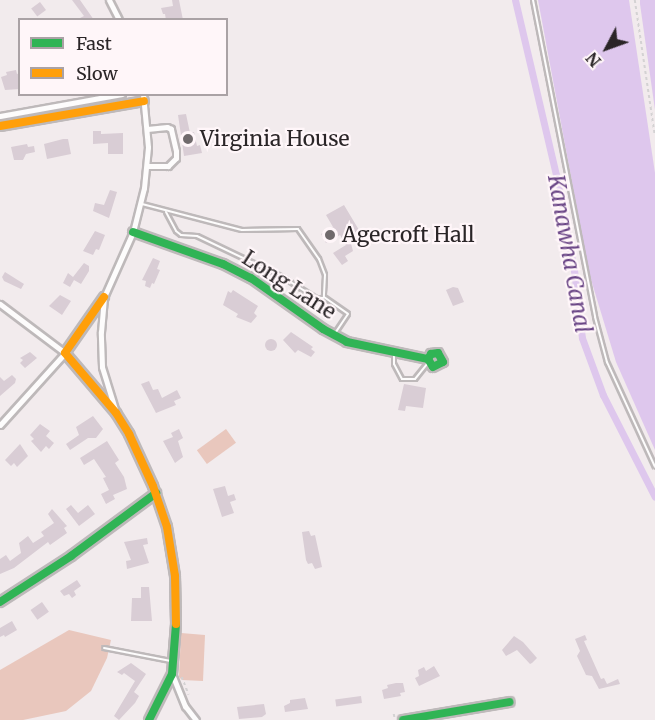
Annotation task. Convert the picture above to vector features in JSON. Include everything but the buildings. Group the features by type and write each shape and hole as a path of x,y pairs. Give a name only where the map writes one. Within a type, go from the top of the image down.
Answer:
{"street":[{"path":"109,0 118,18"},
{"path":"0,116 111,96"},
{"path":"0,126 144,98 147,129 147,166 141,204 133,232 104,297 65,353 0,425"},
{"path":"147,129 167,127 171,129 176,151 176,158 168,166 147,166"},
{"name":"Long Lane","path":"133,232 223,264 251,278 347,342 428,360"},
{"path":"104,297 101,332 102,367 116,412"},
{"path":"0,304 65,353 116,412 144,462 156,493 167,527 175,576 176,616 172,674 149,720"},
{"path":"0,602 71,556 156,493"},
{"path":"172,674 185,706 196,720"},
{"path":"403,720 509,702"}],"lane":[{"path":"533,0 595,317 607,362 655,467"},
{"path":"141,204 242,230 298,229 319,259 325,275 324,297"},
{"path":"166,212 176,231 181,235 197,236 281,276 316,298 324,297 348,314 334,335"},
{"path":"394,351 394,364 402,379 415,379 428,360"},
{"path":"104,648 174,661"}],"path":[{"path":"635,0 655,136"},
{"path":"182,677 189,695"},
{"path":"394,714 396,720"}],"shaded area":[{"path":"538,0 629,0 655,173 655,450 616,362 589,273"},
{"path":"640,0 655,0 655,110 640,4"},
{"path":"226,429 236,443 207,464 197,450"},
{"path":"69,630 111,640 107,658 91,691 66,711 23,720 0,720 0,670"},
{"path":"181,633 205,635 203,681 182,680 179,677"}],"waterway":[{"name":"Kanawha Canal","path":"515,0 556,175 574,270 582,338 603,395 655,497"}],"traffic: fast":[{"path":"133,232 223,264 251,278 323,329 347,342 428,359 433,367 443,362 438,353 431,354 428,359"},
{"path":"0,602 71,556 156,493"},
{"path":"149,720 172,674 176,624"},
{"path":"403,720 509,702"}],"traffic: slow":[{"path":"0,126 144,101"},
{"path":"104,297 65,353 116,413 129,434 153,486 167,527 175,576 176,624"}],"place":[{"name":"Virginia House","path":"188,139"},
{"name":"Agecroft Hall","path":"330,235"}]}
